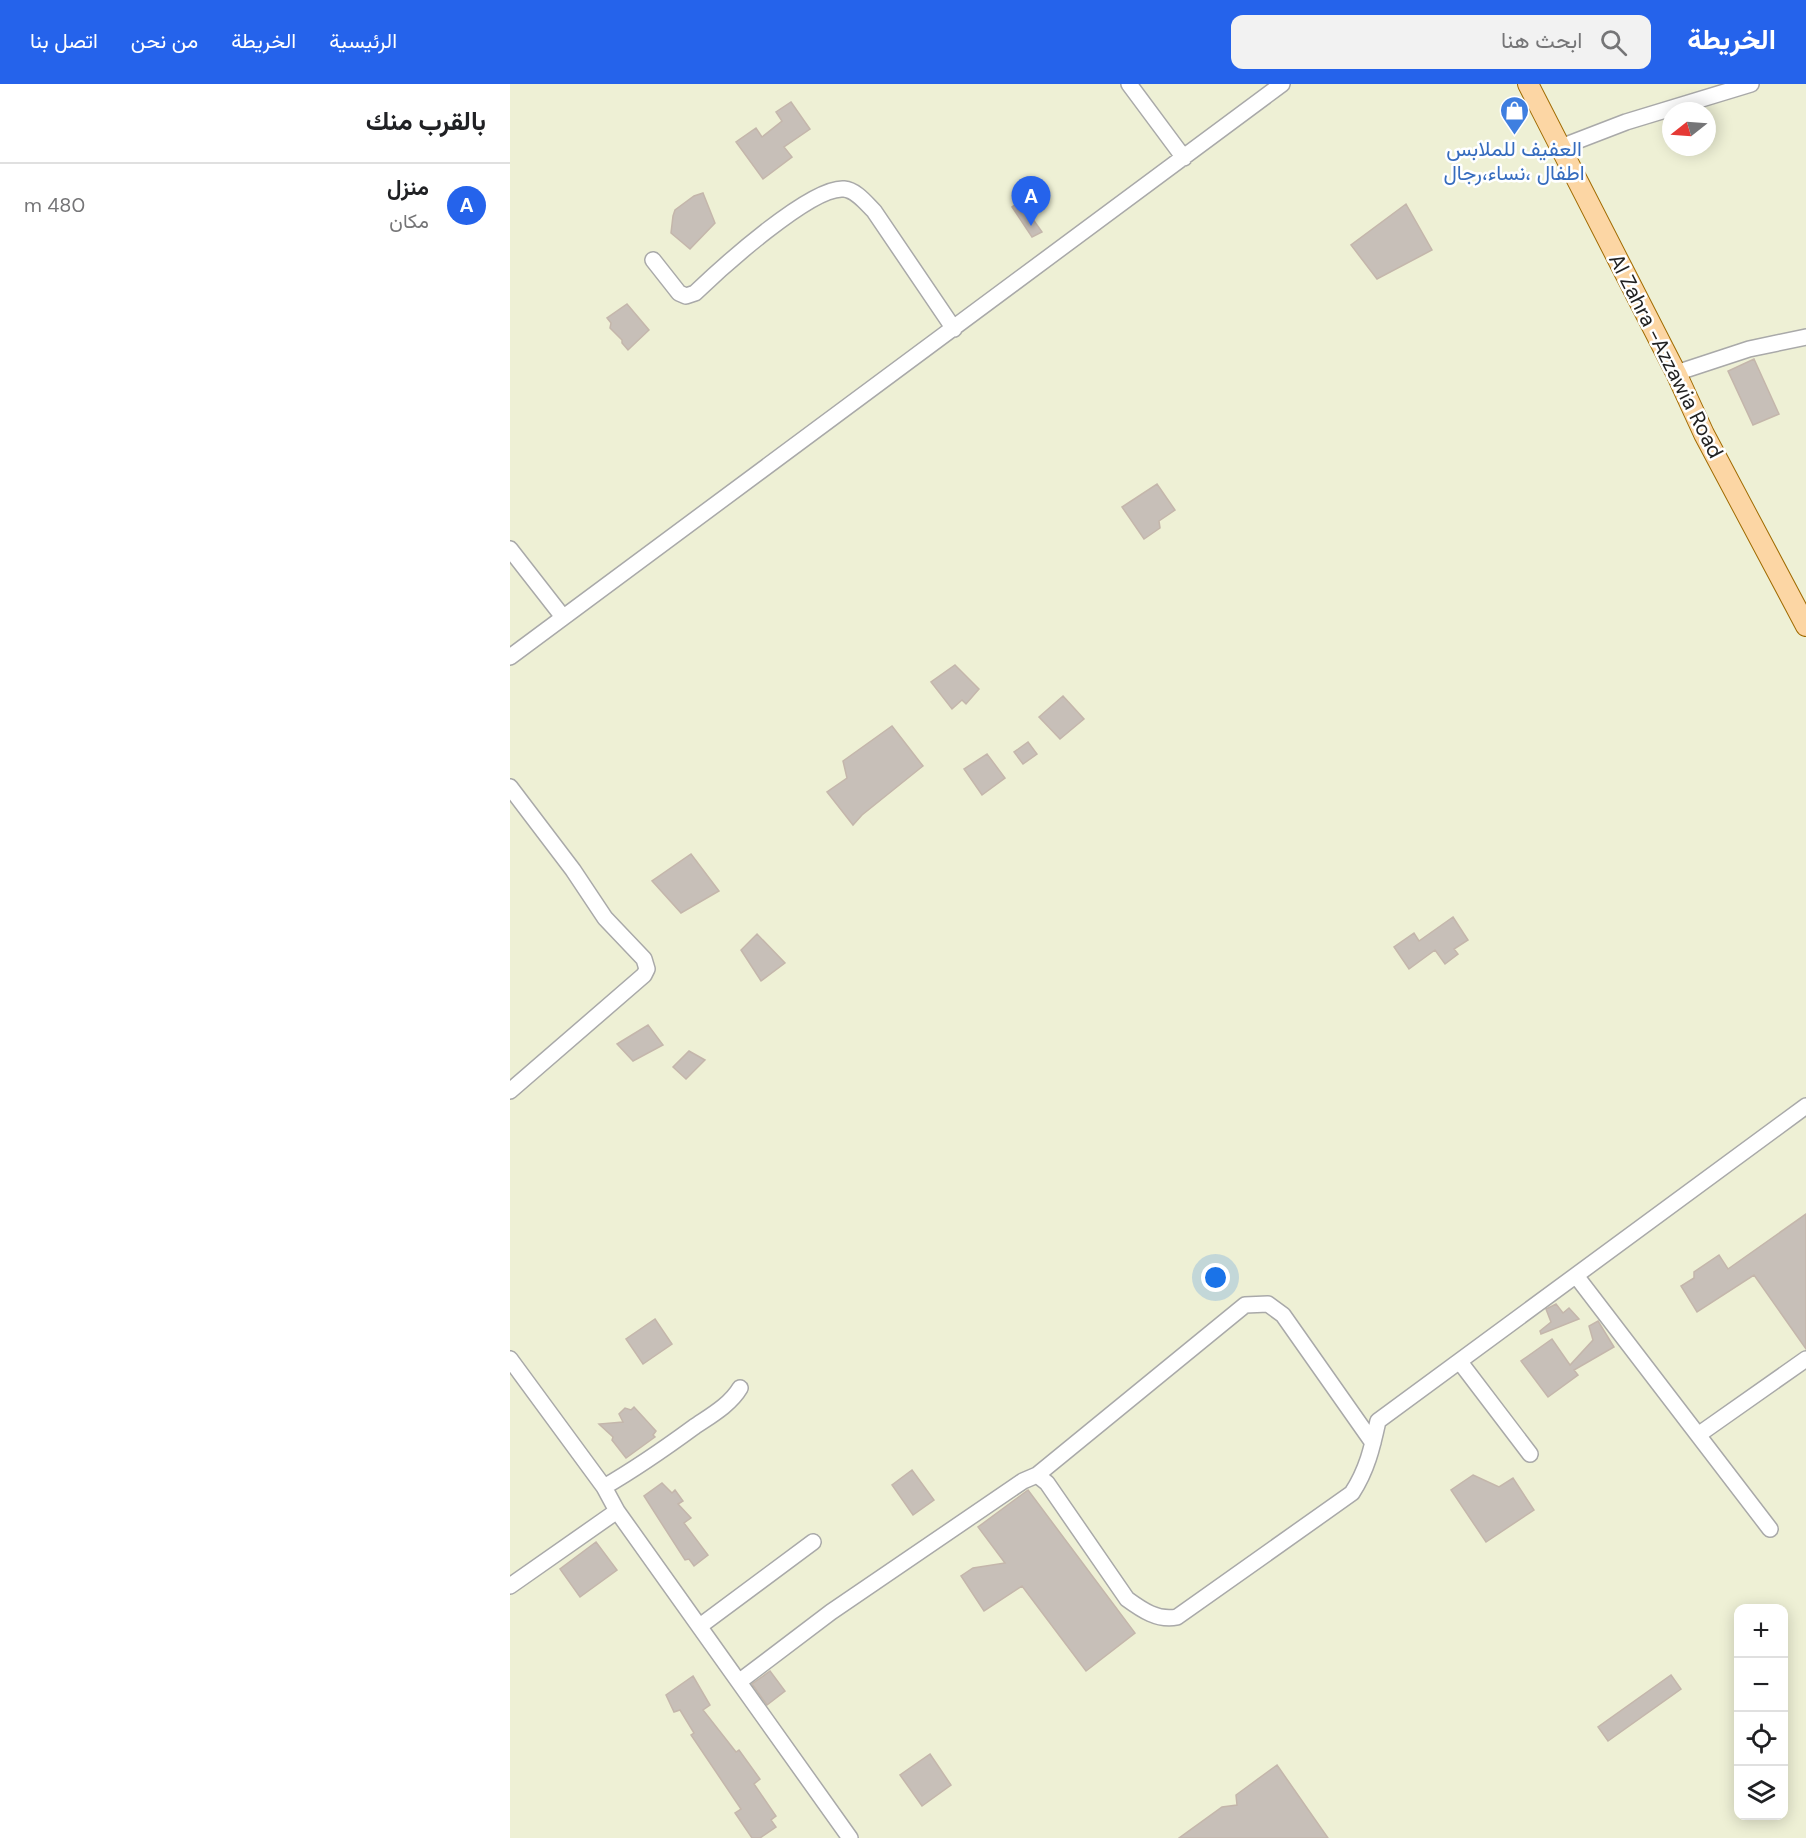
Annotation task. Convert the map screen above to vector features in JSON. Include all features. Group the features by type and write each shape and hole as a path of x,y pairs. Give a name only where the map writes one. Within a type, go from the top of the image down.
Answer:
{"main road":[{"name":"Al Zahra -Azzawia Road","path":"1528,84 1676,374 1704,434 1806,625"}],"street":[{"path":"1129,84 1184,158"},
{"path":"510,657 1282,84"},
{"path":"1561,147 1626,122 1751,84"},
{"path":"653,260 678,292 686,296 694,293 740,251 797,209 831,190 846,189 858,196 874,211 954,328"},
{"path":"1676,374 1749,349 1806,337"},
{"path":"510,549 563,617"},
{"path":"510,787 573,870 604,918 644,959 647,969 644,975 510,1091"},
{"path":"1036,1476 1047,1483 1127,1599 1144,1611 1166,1620 1177,1617 1352,1493 1370,1460 1378,1421 1806,1107"},
{"path":"1576,1277 1770,1529"},
{"path":"740,1681 831,1612 1023,1481 1036,1476 1245,1305 1268,1304 1283,1315 1373,1443"},
{"path":"510,1359 604,1487 617,1511 850,1838"},
{"path":"1698,1435 1806,1359"},
{"path":"1460,1362 1530,1454"},
{"path":"604,1487 637,1468 706,1419 734,1398 740,1388"},
{"path":"510,1586 617,1511"},
{"path":"700,1626 813,1542"}],"green space":[{"path":"510,84 1806,84 1806,1838 510,1838"}],"building":[{"path":"791,102 810,129 784,147 792,157 763,179 736,142 756,128 762,137 782,121 776,112"},
{"path":"703,193 715,223 690,249 671,233 673,216 675,210 694,196"},
{"path":"1020,201 1042,232 1032,237 1012,207"},
{"path":"1406,204 1432,250 1377,279 1351,245"},
{"path":"627,304 649,330 628,350 610,328 611,323 607,318"},
{"path":"1754,359 1779,414 1753,425 1728,371"},
{"path":"1157,484 1175,510 1159,521 1160,528 1144,539 1122,507"},
{"path":"955,665 979,689 966,704 962,700 952,709 931,682"},
{"path":"1063,696 1084,719 1060,739 1039,717"},
{"path":"892,726 923,766 862,815 853,825 827,792 847,778 843,761"},
{"path":"1028,742 1037,754 1023,764 1014,752"},
{"path":"987,754 1005,778 982,795 964,769"},
{"path":"691,854 719,891 681,913 652,881"},
{"path":"1453,917 1468,940 1454,949 1458,954 1445,964 1435,950 1409,969 1394,947 1414,933 1419,941"},
{"path":"757,934 785,963 761,981 741,950"},
{"path":"648,1025 663,1045 633,1061 617,1044"},
{"path":"689,1051 705,1060 686,1079 673,1067"},
{"path":"1806,1214 1806,1349 1754,1275 1697,1312 1681,1286 1694,1278 1694,1272 1719,1255 1728,1269"},
{"path":"1556,1304 1563,1313 1569,1308 1579,1319 1541,1334 1540,1331 1551,1322 1546,1309"},
{"path":"655,1319 672,1344 643,1364 626,1339"},
{"path":"1598,1321 1614,1347 1574,1370 1578,1375 1548,1397 1521,1361 1552,1339 1570,1365 1593,1340 1589,1326"},
{"path":"634,1407 656,1431 653,1435 655,1437 626,1458 612,1440 613,1437 599,1424 623,1422 619,1414 625,1408 631,1410"},
{"path":"912,1470 934,1500 913,1515 892,1485"},
{"path":"1473,1475 1499,1487 1513,1478 1534,1510 1486,1542 1451,1490"},
{"path":"662,1483 672,1493 675,1490 683,1501 678,1504 691,1518 684,1523 708,1555 694,1566 689,1559 685,1560 644,1496"},
{"path":"1028,1490 1135,1633 1086,1671 1022,1586 984,1611 961,1576 973,1568 1005,1563 978,1527"},
{"path":"596,1542 617,1570 580,1597 560,1569"},
{"path":"770,1671 785,1691 767,1705 752,1684"},
{"path":"1671,1675 1681,1689 1608,1741 1598,1727"},
{"path":"693,1676 710,1705 703,1710 736,1752 739,1750 760,1779 754,1784 776,1816 771,1820 776,1827 760,1838 752,1838 735,1813 741,1809 691,1735 694,1733 680,1710 674,1712 666,1695"},
{"path":"930,1754 951,1785 922,1806 900,1775"},
{"path":"1277,1765 1328,1838 1179,1838 1222,1807 1237,1805 1236,1795"}],"place":[{"name":"العفيف للملابس اطفال ،نساء،رجال","path":"1514,136"},
{"name":"منزل","path":"1031,226"}]}
